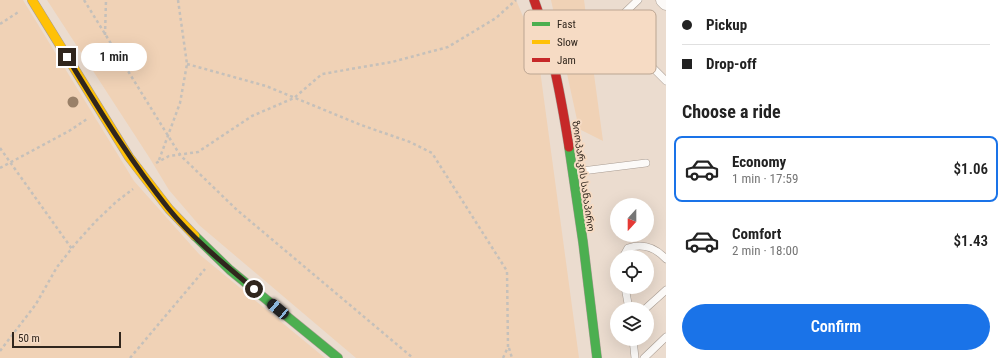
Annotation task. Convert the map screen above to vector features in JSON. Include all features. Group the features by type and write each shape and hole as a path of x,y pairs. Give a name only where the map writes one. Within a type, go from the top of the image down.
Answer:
{"street":[{"name":"ზოოპარკის სანაპირო","path":"534,0 538,10"},
{"path":"541,0 542,10"},
{"path":"663,0 666,3"},
{"path":"33,2 129,157 169,209 215,256 338,358"},
{"name":"ზოოპარკის სანაპირო","path":"556,74 574,172 597,358"}],"lane":[{"path":"628,10 638,0"},
{"path":"656,71 666,81"},
{"path":"574,172 646,163"},
{"path":"627,250 628,248 636,245 646,245 662,254 666,259"},
{"path":"653,302 666,290"},
{"path":"644,358 666,337"},
{"path":"634,346 636,358"}],"path":[{"path":"84,0 180,155 237,210 413,358"},
{"path":"105,35 106,0"},
{"path":"159,161 169,137 180,103 187,64 178,0"},
{"path":"0,351 36,304 57,267 72,249 96,221 116,202 146,180 152,166 159,161 169,156 198,152 252,116 294,98 322,74 392,62 448,47 496,18 516,0"},
{"path":"0,24 33,2"},
{"path":"187,64 266,86 410,142 432,153 507,271 508,347 512,358"},
{"path":"0,168 69,131 100,111"},
{"path":"0,148 72,249"},
{"path":"130,358 215,256"},
{"path":"503,358 508,347"}],"shaded area":[{"path":"0,0 23,0 134,181 199,254 325,358 0,358"},
{"path":"47,0 516,0 524,19 524,74 541,74 579,358 356,358 199,225 169,190"},
{"path":"551,0 584,0 585,10 553,10"},
{"path":"567,74 594,74 603,141 579,129"}],"traffic: fast":[{"path":"569,147 583,242 597,358"},
{"path":"195,236 230,270 338,358"}],"traffic: slow":[{"path":"32,0 129,157 169,209 195,236"}],"traffic: jam":[{"path":"534,0 537,10"},
{"path":"555,74 569,147"}],"route":[{"path":"67,57 129,157 169,209 200,242 230,270 254,289"}]}
